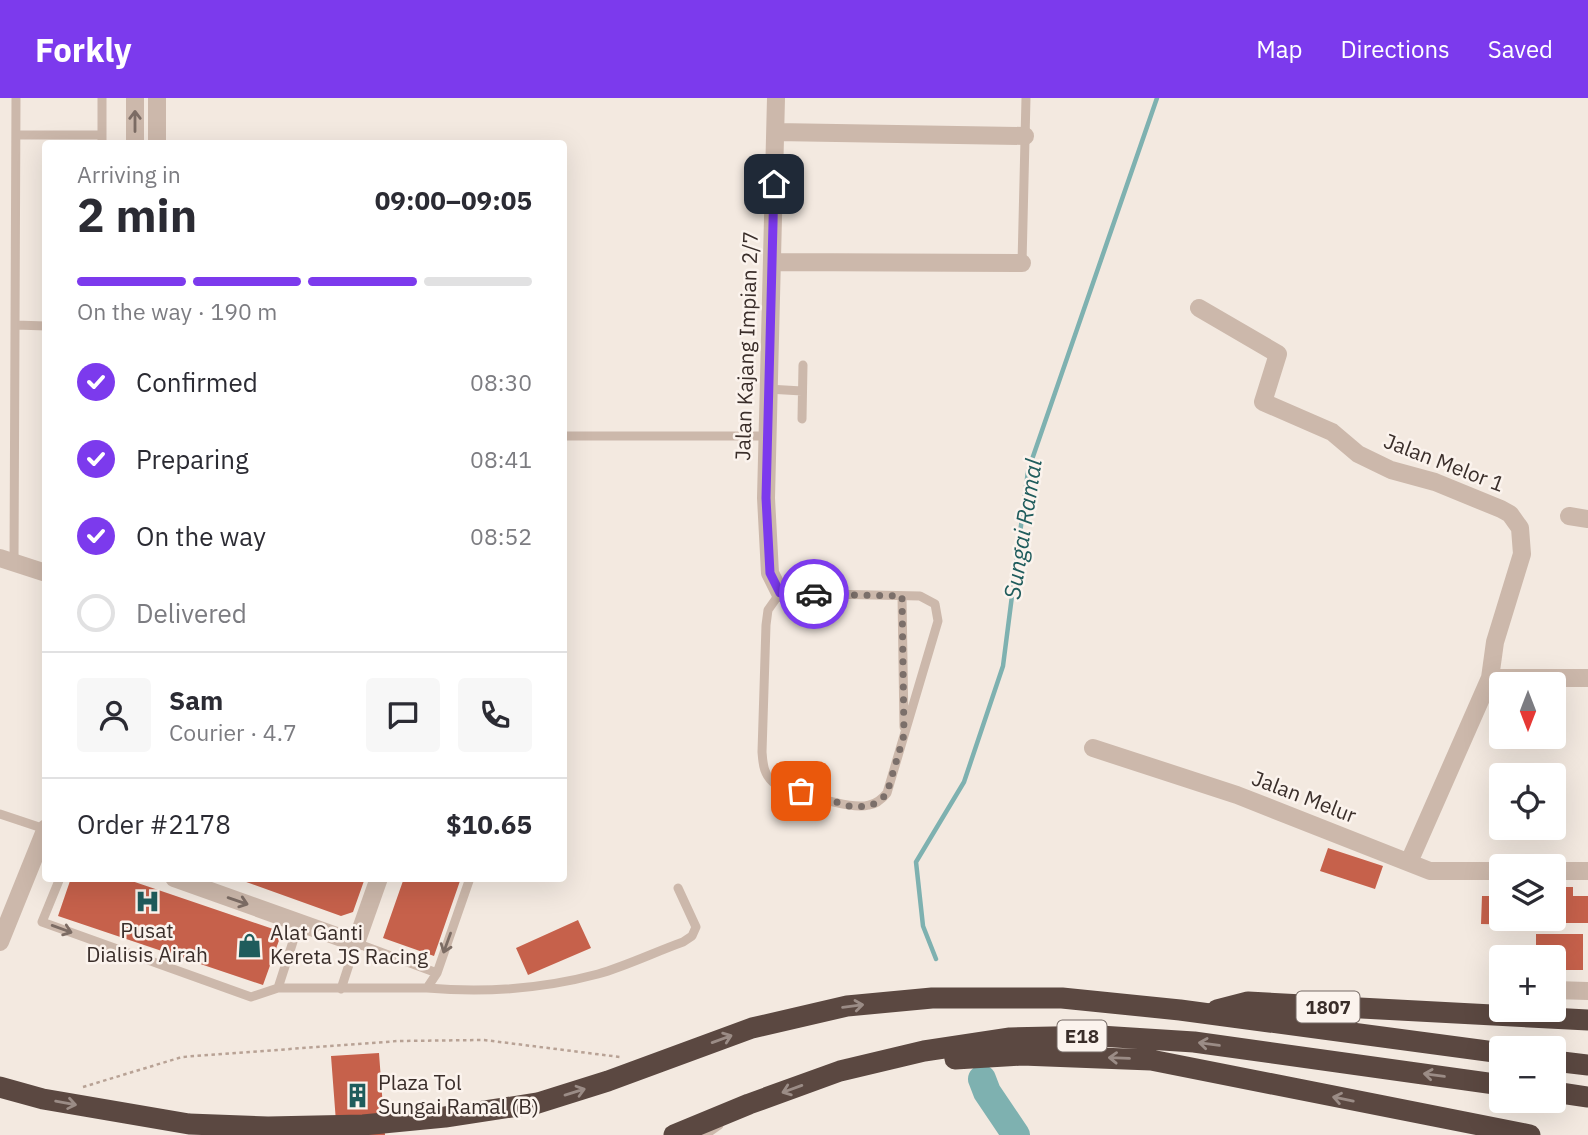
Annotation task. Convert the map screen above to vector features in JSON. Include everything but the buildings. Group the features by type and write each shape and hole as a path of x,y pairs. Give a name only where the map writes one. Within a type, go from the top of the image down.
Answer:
{"highway":[{"name":"E18","path":"0,1087 43,1099 189,1124 268,1127 363,1125 445,1117 538,1103 608,1081 752,1028 847,1006 932,998 1062,998 1203,1013 1489,1052"},
{"name":"1807","path":"1203,1013 1248,1002 1588,1020"},
{"name":"E18","path":"674,1135 748,1104 840,1071 924,1051 1010,1038 1100,1036 1194,1042 1489,1083"},
{"path":"840,1071 940,1060 1022,1055 1151,1060 1530,1135"},
{"path":"1566,1062 1588,1065"},
{"path":"1566,1094 1588,1097"}],"street":[{"path":"135,98 135,140"},
{"path":"157,98 157,140"},
{"name":"Jalan Kajang Impian 2/7","path":"776,98 766,498 770,573 780,593"},
{"path":"776,132 1025,136"},
{"path":"772,262 1022,263"},
{"name":"Jalan Melor 1","path":"1199,308 1279,354 1263,402 1332,432 1358,454 1391,470 1435,482 1501,509 1516,520 1522,537 1522,554 1495,642 1491,672"},
{"path":"1569,516 1588,519"},
{"path":"5,563 42,571"},
{"path":"5,563 42,582"},
{"path":"1566,678 1588,678"},
{"name":"Jalan Melor 1","path":"1409,862 1489,680"},
{"name":"Jalan Melur","path":"1093,748 1237,795 1430,871 1489,871"},
{"path":"0,942 42,837"},
{"path":"1566,871 1588,871"},
{"path":"185,882 356,943 378,882"},
{"path":"1566,990 1588,991"}],"lane":[{"path":"5,563 16,325 16,98"},
{"path":"16,135 102,139 102,98"},
{"path":"1022,263 1026,98"},
{"path":"16,325 42,326"},
{"path":"802,419 803,365"},
{"path":"768,389 802,391"},
{"path":"567,436 767,436"},
{"path":"780,593 902,596 928,599 935,604 938,621 887,793 880,801 869,806 852,807 775,784 767,777 762,766 768,610 780,593"},
{"path":"902,596 904,735"},
{"path":"0,814 42,828"},
{"path":"59,882 42,922 251,997 278,988 427,988 462,991 558,983 600,973 683,942 692,936 696,928 678,888"},
{"path":"427,988 437,973 469,882"},
{"path":"278,988 299,923"},
{"path":"341,989 356,943 437,973"},
{"path":"705,1135 748,1104"}],"path":[{"path":"81,1087 182,1057 398,1041 484,1040 619,1057"}],"waterway":[{"name":"Sungai Ramal","path":"936,959 923,926 916,862 964,782 1003,666 1028,471 1157,98"},
{"name":"Sungai Ramal","path":"982,1079 987,1092 1016,1135"}],"way so far":[{"path":"801,791 852,807 869,806 880,801 887,793 904,735 902,596 814,594"}],"place":[{"name":"Pusat Dialisis Airah","path":"147,902"},
{"name":"Alat Ganti Kereta JS Racing","path":"250,945"},
{"name":"Plaza Tol Sungai Ramal (B)","path":"358,1095"}],"route":[{"path":"774,184 766,498 770,573 780,593 814,594"}]}
